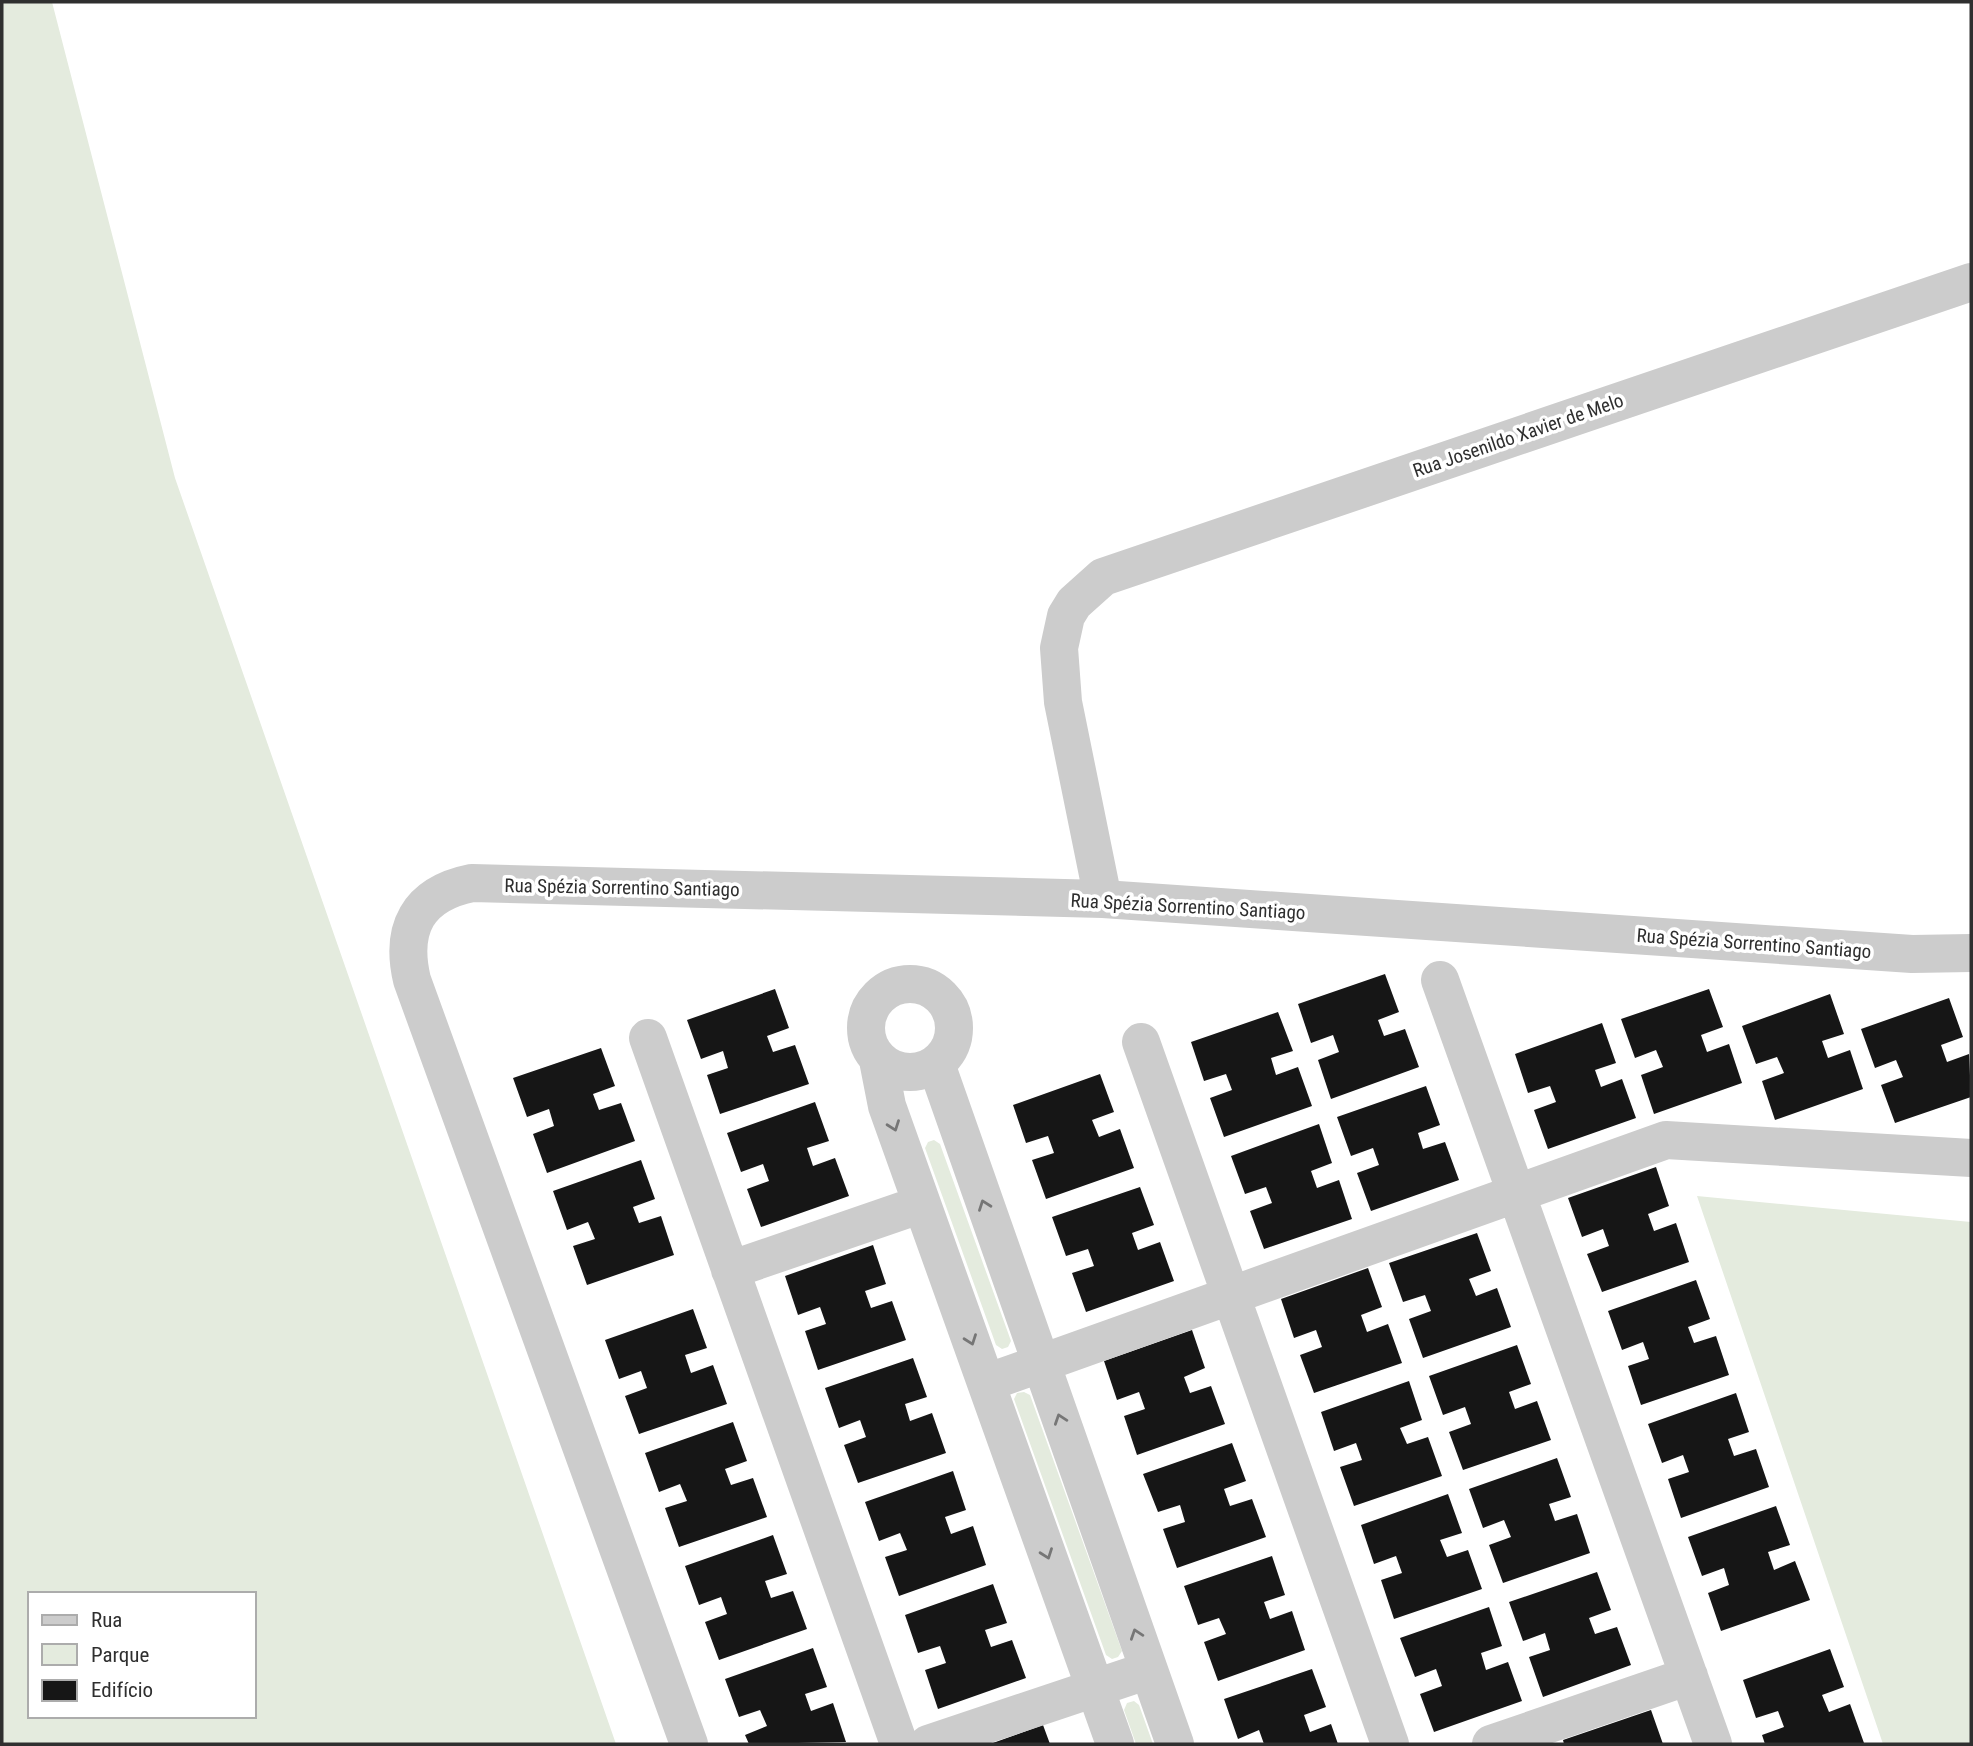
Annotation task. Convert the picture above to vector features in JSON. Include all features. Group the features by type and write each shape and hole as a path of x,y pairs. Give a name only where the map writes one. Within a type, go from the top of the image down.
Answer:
{"street":[{"name":"Rua Josenildo Xavier de Melo","path":"1103,899 1063,702 1059,667 1061,631 1074,603 1103,577 1124,567 1971,282"},
{"name":"Rua Spézia Sorrentino Santiago","path":"689,1744 412,980 407,942 416,917 444,891 472,883 1103,899 1912,954 1971,953"},
{"path":"1440,980 1713,1744"},
{"path":"878,1060 906,1072 922,1071 936,1064 947,1053 955,1024 950,1009 941,996 928,987 913,983 898,984 884,991 873,1002 866,1016 866,1032 870,1047 878,1060 881,1086 922,1204 1115,1744"},
{"path":"648,1038 899,1744"},
{"path":"1140,1042 1390,1744"},
{"path":"936,1064 1175,1744"},
{"path":"986,1382 1041,1365 1666,1140 1971,1158"},
{"path":"730,1270 922,1204"},
{"path":"928,1744 1149,1670"},
{"path":"1491,1744 1689,1676"}],"green space":[{"path":"2,2 52,2 175,478 616,1744 2,1744"},
{"path":"934,1140 940,1144 1011,1341 1008,1347 1002,1349 996,1345 925,1148 928,1142"},
{"path":"1697,1196 1971,1222 1971,1744 1883,1744"},
{"path":"1017,1393 1030,1395 1122,1651 1118,1657 1112,1659 1106,1655 1014,1399"},
{"path":"1134,1701 1139,1705 1153,1744 1136,1744 1124,1710 1127,1703"}],"building":[{"path":"1385,974 1399,1012 1378,1020 1384,1036 1405,1029 1419,1067 1331,1099 1318,1060 1339,1052 1333,1035 1311,1043 1298,1004"},
{"path":"775,989 789,1028 767,1036 773,1052 795,1045 809,1084 720,1114 707,1075 728,1068 723,1051 701,1059 687,1020"},
{"path":"1709,989 1723,1027 1701,1035 1707,1052 1729,1044 1742,1083 1654,1114 1641,1075 1663,1067 1656,1050 1635,1058 1621,1019"},
{"path":"1830,994 1844,1034 1822,1041 1828,1058 1850,1050 1863,1089 1775,1120 1762,1081 1784,1073 1777,1057 1756,1064 1742,1026"},
{"path":"1949,998 1963,1037 1941,1045 1947,1062 1969,1054 1971,1097 1895,1123 1881,1085 1903,1077 1896,1060 1875,1068 1861,1029"},
{"path":"1278,1012 1293,1051 1271,1058 1276,1075 1298,1067 1312,1106 1224,1137 1210,1098 1232,1090 1226,1074 1204,1081 1191,1042"},
{"path":"1602,1023 1616,1063 1595,1070 1601,1087 1622,1079 1636,1118 1548,1149 1534,1110 1556,1102 1550,1086 1528,1093 1515,1054"},
{"path":"601,1048 615,1086 593,1094 599,1110 621,1103 635,1141 547,1173 533,1134 554,1126 549,1109 527,1117 513,1078"},
{"path":"1100,1074 1114,1112 1092,1120 1099,1137 1120,1129 1134,1168 1046,1199 1032,1160 1054,1153 1048,1136 1026,1143 1013,1105"},
{"path":"1426,1086 1440,1125 1418,1133 1423,1149 1445,1142 1459,1180 1371,1211 1357,1173 1379,1165 1373,1148 1351,1156 1337,1117"},
{"path":"815,1102 829,1141 807,1148 813,1166 835,1158 849,1196 761,1227 747,1189 769,1181 763,1164 741,1172 727,1133"},
{"path":"1319,1124 1332,1163 1311,1171 1317,1188 1339,1180 1352,1219 1264,1249 1250,1211 1272,1203 1266,1187 1245,1194 1231,1156"},
{"path":"641,1160 655,1199 633,1207 639,1223 661,1216 674,1255 587,1285 573,1246 595,1239 588,1222 567,1230 553,1191"},
{"path":"1656,1167 1669,1206 1648,1214 1654,1231 1676,1223 1689,1262 1602,1292 1587,1254 1609,1246 1603,1229 1582,1237 1568,1198"},
{"path":"1140,1187 1154,1225 1132,1233 1138,1250 1160,1242 1174,1281 1086,1312 1072,1273 1094,1266 1088,1249 1066,1256 1052,1217"},
{"path":"1477,1233 1491,1271 1469,1279 1476,1296 1497,1288 1511,1327 1423,1358 1409,1319 1431,1311 1425,1295 1403,1302 1389,1263"},
{"path":"873,1245 886,1284 865,1291 871,1308 892,1301 906,1340 818,1370 805,1331 826,1324 820,1307 798,1315 785,1276"},
{"path":"1368,1268 1382,1307 1361,1315 1367,1332 1388,1324 1402,1363 1314,1393 1300,1355 1322,1347 1316,1330 1294,1338 1281,1299"},
{"path":"1696,1280 1710,1319 1688,1327 1694,1343 1716,1336 1729,1375 1641,1405 1628,1366 1649,1359 1643,1342 1622,1350 1608,1311"},
{"path":"693,1309 707,1348 685,1355 691,1373 713,1365 727,1404 639,1434 625,1396 647,1388 641,1371 619,1379 605,1340"},
{"path":"1192,1330 1205,1368 1184,1377 1190,1393 1211,1386 1225,1424 1137,1455 1124,1416 1145,1409 1139,1392 1117,1400 1104,1361"},
{"path":"1517,1345 1531,1384 1509,1392 1515,1409 1537,1401 1551,1440 1463,1470 1449,1432 1471,1424 1465,1407 1443,1415 1429,1376"},
{"path":"913,1358 927,1397 905,1404 910,1421 932,1413 946,1453 858,1483 844,1445 866,1437 860,1420 839,1428 825,1388"},
{"path":"1409,1381 1422,1420 1400,1428 1407,1444 1428,1437 1442,1476 1354,1506 1340,1467 1362,1460 1356,1443 1334,1451 1321,1412"},
{"path":"1736,1393 1749,1432 1728,1439 1734,1456 1756,1449 1769,1487 1681,1518 1668,1479 1689,1472 1683,1455 1662,1463 1648,1424"},
{"path":"733,1422 747,1461 725,1469 731,1485 753,1478 767,1517 679,1547 665,1508 687,1501 680,1484 659,1492 645,1453"},
{"path":"1232,1443 1246,1481 1224,1489 1230,1506 1252,1499 1266,1537 1177,1568 1163,1529 1185,1522 1180,1505 1158,1512 1143,1474"},
{"path":"1557,1458 1571,1497 1549,1504 1555,1521 1577,1514 1590,1553 1503,1583 1489,1545 1511,1537 1504,1520 1483,1528 1469,1489"},
{"path":"953,1471 966,1510 945,1517 951,1534 973,1526 986,1565 899,1596 885,1557 907,1550 900,1533 879,1541 865,1502"},
{"path":"1448,1494 1462,1533 1440,1540 1447,1557 1468,1550 1482,1589 1394,1619 1381,1580 1402,1573 1396,1556 1374,1564 1361,1525"},
{"path":"1776,1506 1790,1545 1768,1552 1774,1570 1795,1561 1810,1600 1721,1631 1708,1593 1729,1585 1724,1568 1702,1576 1688,1537"},
{"path":"773,1535 787,1574 765,1581 771,1598 793,1591 807,1629 719,1660 705,1622 727,1614 721,1597 699,1605 685,1566"},
{"path":"1272,1556 1285,1595 1264,1602 1270,1619 1292,1611 1305,1650 1218,1681 1204,1642 1226,1634 1219,1618 1198,1625 1184,1586"},
{"path":"1597,1572 1611,1610 1589,1618 1595,1634 1617,1627 1631,1665 1543,1697 1529,1657 1550,1650 1545,1633 1523,1641 1509,1602"},
{"path":"993,1584 1007,1623 985,1630 991,1647 1012,1640 1026,1678 938,1709 925,1670 946,1663 940,1646 918,1653 905,1615"},
{"path":"1489,1607 1502,1646 1481,1653 1486,1670 1508,1662 1522,1701 1434,1732 1420,1694 1442,1686 1436,1669 1415,1677 1400,1638"},
{"path":"813,1648 827,1687 805,1694 811,1711 833,1703 846,1742 749,1744 745,1735 767,1726 760,1710 739,1717 725,1679"},
{"path":"1830,1649 1844,1687 1822,1695 1829,1712 1850,1704 1864,1743 1765,1744 1762,1735 1784,1727 1778,1711 1756,1718 1743,1680"},
{"path":"1312,1669 1326,1707 1304,1715 1310,1732 1331,1724 1338,1744 1264,1744 1259,1730 1238,1739 1224,1699"},
{"path":"1651,1710 1663,1744 1564,1744 1563,1740"},
{"path":"1043,1725 1050,1744 990,1744"}]}
